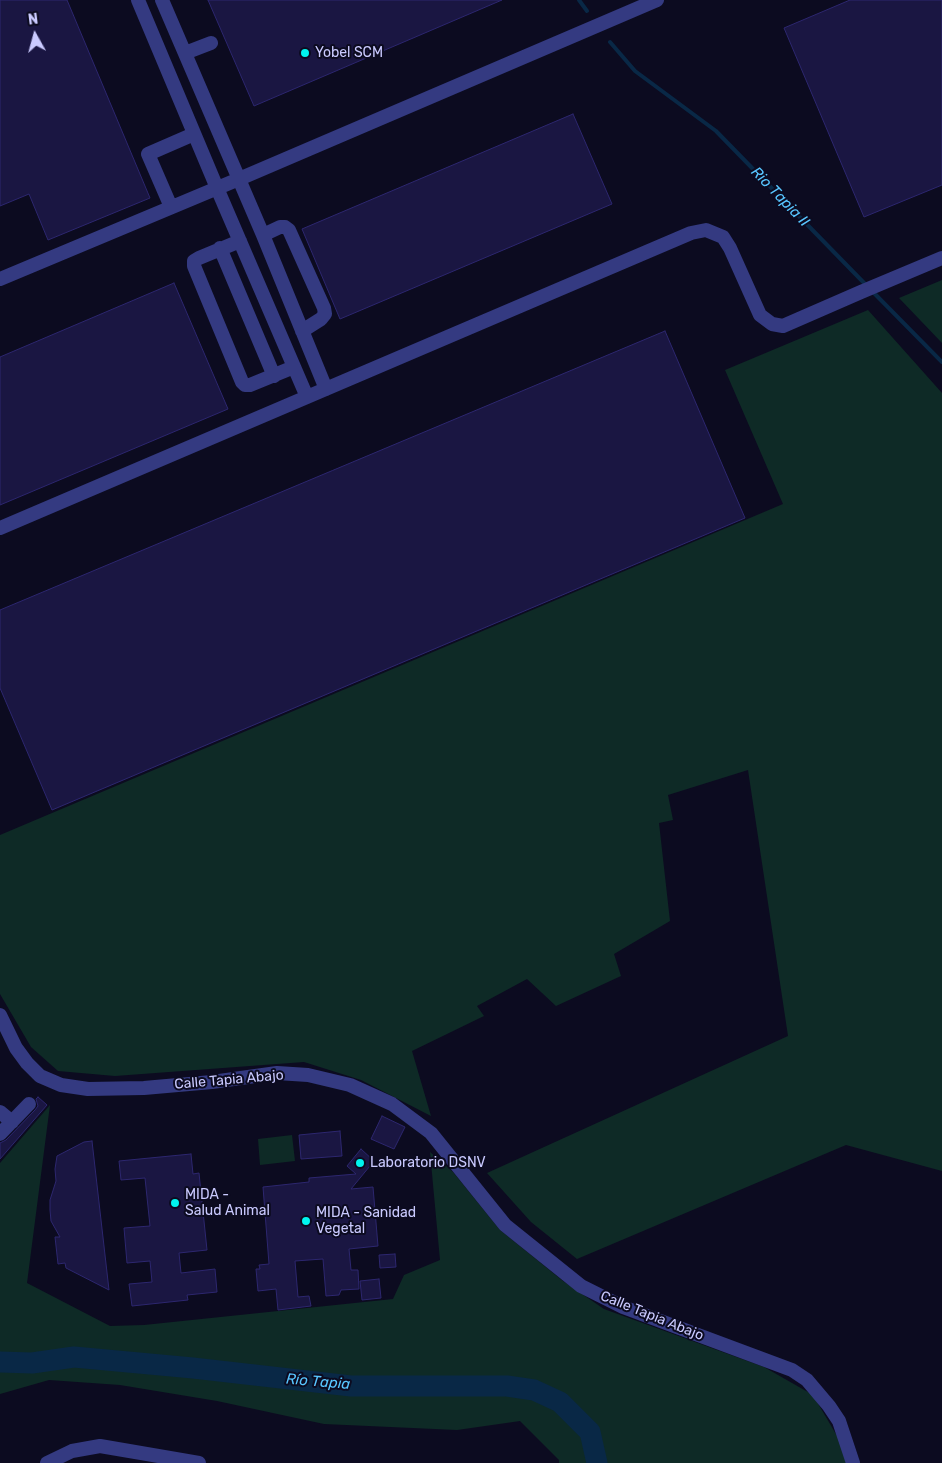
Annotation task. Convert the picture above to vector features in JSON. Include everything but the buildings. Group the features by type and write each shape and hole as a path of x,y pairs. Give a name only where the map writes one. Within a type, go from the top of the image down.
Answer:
{"street":[{"path":"138,0 308,397"},
{"path":"162,0 263,235 326,389"},
{"path":"0,279 657,0"},
{"path":"185,54 211,42"},
{"path":"171,208 148,154 194,134"},
{"path":"263,235 280,227 285,227 289,230 324,308 324,314 321,319 302,330"},
{"path":"0,528 691,233 706,230 723,237 730,248 760,316 772,324 784,326 942,258"},
{"path":"240,241 199,258 194,261 194,266 242,382 250,385 294,367"},
{"path":"220,248 274,376"},
{"name":"Calle Tapia Abajo","path":"1,1019 16,1048 27,1063 40,1076 61,1085 88,1089 144,1088 212,1082 277,1073 308,1074 350,1085 392,1104 431,1133 505,1225 581,1286 623,1307 792,1370 807,1380 839,1421 853,1463"},
{"path":"0,1134 29,1104"},
{"path":"0,1112 12,1122"},
{"path":"47,1463 72,1452 100,1446 125,1457 199,1463"}],"green space":[{"path":"942,280 942,343 899,298"},
{"path":"868,310 942,393 942,1171 846,1145 577,1259 531,1222 487,1173 788,1036 748,770 668,795 673,820 659,823 670,921 614,954 621,976 556,1006 527,979 477,1006 484,1016 412,1051 431,1116 361,1080 304,1062 115,1076 58,1071 31,1047 0,994 0,835 783,504 725,370"},
{"path":"50,1105 27,1283 110,1326 144,1325 393,1299 404,1275 440,1260 430,1152 453,1172 500,1230 563,1281 604,1309 764,1367 813,1395 840,1441 849,1463 559,1463 559,1460 520,1421 457,1430 324,1424 217,1401 120,1385 49,1380 0,1394 0,1163"},
{"path":"292,1135 295,1161 260,1165 258,1139"}],"waterway":[{"name":"Rio Tapia II","path":"579,0 587,11"},
{"name":"Rio Tapia II","path":"610,42 635,71 716,131 867,286"},
{"name":"Rio Tapia II","path":"872,291 942,362"},
{"name":"Río Tapia","path":"0,1362 32,1363 74,1357 351,1386 507,1386 534,1390 560,1402 590,1432 597,1463"}],"place":[{"name":"Yobel SCM","path":"305,53"},
{"name":"Laboratorio DSNV","path":"360,1163"},
{"name":"MIDA - Salud Animal","path":"175,1203"},
{"name":"MIDA - Sanidad Vegetal","path":"306,1221"}]}
